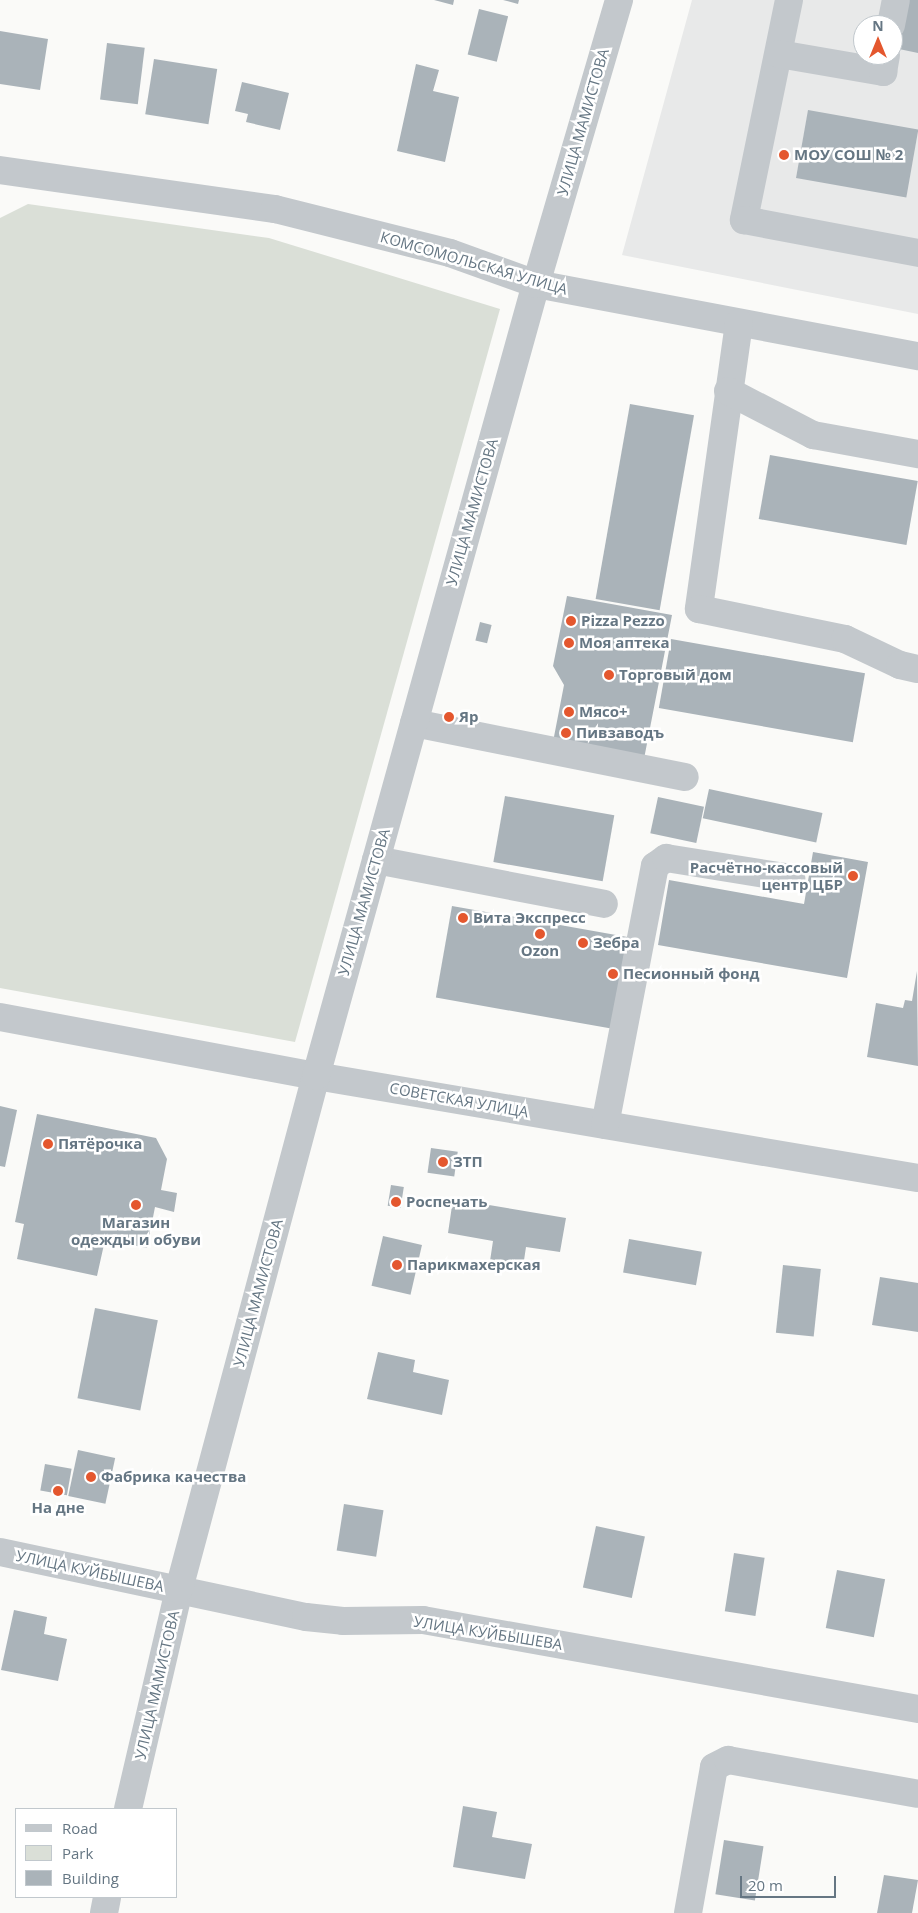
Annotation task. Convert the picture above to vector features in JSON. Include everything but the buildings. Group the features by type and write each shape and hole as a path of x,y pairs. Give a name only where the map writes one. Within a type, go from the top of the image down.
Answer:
{"street":[{"name":"УЛИЦА МАМИСТОВА","path":"128,1808 179,1589 316,1076 536,284 618,0"},
{"path":"789,0 744,220 918,253"},
{"path":"893,15 896,0"},
{"path":"779,54 883,72 884,65"},
{"name":"КОМСОМОЛЬСКАЯ УЛИЦА","path":"8,175 275,209 450,253 536,284 740,324 918,356"},
{"path":"740,324 728,391 699,609 845,639 900,665 918,669"},
{"path":"728,391 813,435 918,454"},
{"path":"414,723 685,777"},
{"path":"605,1125 655,866 666,858 791,878"},
{"path":"376,860 604,904"},
{"name":"СОВЕТСКАЯ УЛИЦА","path":"0,1017 316,1076 918,1178"},
{"name":"УЛИЦА КУЙБЫШЕВА","path":"0,1552 306,1617 343,1621 423,1620 918,1709"},
{"path":"688,1913 714,1767 728,1760 918,1794"},
{"path":"104,1913 108,1898"}],"shaded area":[{"name":"МОУ СОШ № 2","path":"692,0 918,0 918,314 622,255"}],"green space":[{"path":"28,204 269,238 500,309 295,1042 0,988 0,218"}],"place":[{"name":"МОУ СОШ № 2","path":"784,155"},
{"name":"Pizza Pezzo","path":"571,621"},
{"name":"Моя аптека","path":"569,643"},
{"name":"Торговый дом","path":"609,675"},
{"name":"Мясо+","path":"569,712"},
{"name":"Яр","path":"449,717"},
{"name":"Пивзаводъ","path":"566,733"},
{"name":"Расчётно-кассовый центр ЦБР","path":"853,876"},
{"name":"Вита Экспресс","path":"463,918"},
{"name":"Ozon","path":"540,934"},
{"name":"Зебра","path":"583,943"},
{"name":"Песионный фонд","path":"613,974"},
{"name":"Пятёрочка","path":"48,1144"},
{"name":"ЗТП","path":"443,1162"},
{"name":"Роспечать","path":"396,1202"},
{"name":"Магазин одежды и обуви","path":"136,1205"},
{"name":"Парикмахерская","path":"397,1265"},
{"name":"Фабрика качества","path":"91,1477"},
{"name":"На дне","path":"58,1491"}]}
